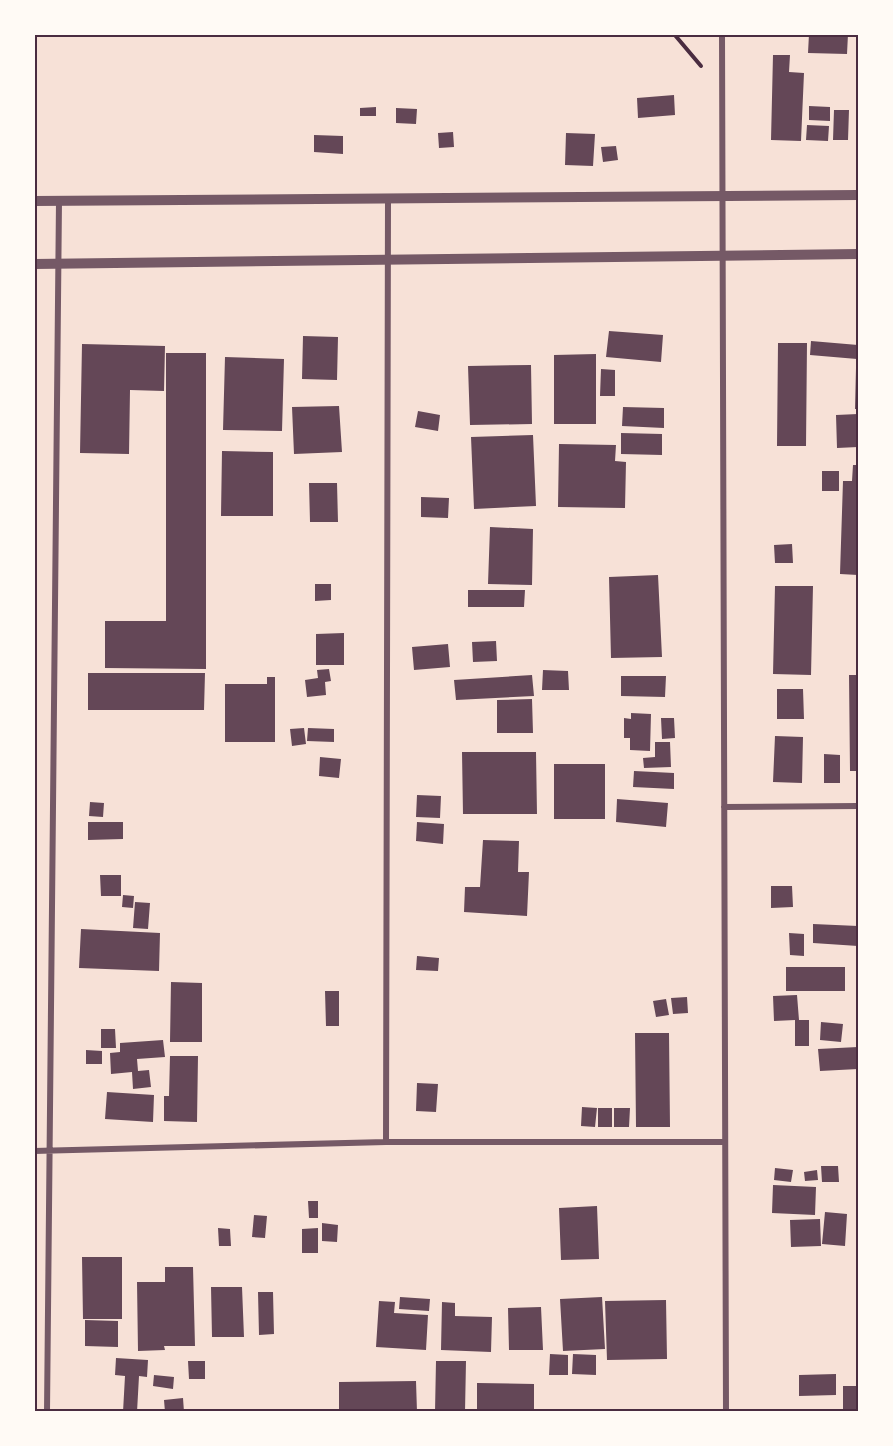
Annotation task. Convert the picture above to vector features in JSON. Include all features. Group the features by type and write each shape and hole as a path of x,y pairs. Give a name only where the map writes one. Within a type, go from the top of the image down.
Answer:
{"street":[{"path":"722,34 726,1412"},
{"path":"34,201 858,195"},
{"path":"386,1142 388,199"},
{"path":"47,1412 59,201"},
{"path":"34,264 858,254"},
{"path":"724,807 858,806"},
{"path":"34,1152 386,1142 725,1142"}],"path":[{"path":"674,34 722,93"}],"building":[{"path":"809,34 848,34 847,54 808,53"},
{"path":"773,55 790,55 789,72 804,73 801,141 771,140"},
{"path":"674,95 675,115 638,118 637,98"},
{"path":"809,106 830,107 830,121 809,120"},
{"path":"376,107 376,116 360,116 360,108"},
{"path":"396,108 417,109 416,124 396,123"},
{"path":"834,110 849,110 848,140 833,140"},
{"path":"807,125 829,126 828,141 806,140"},
{"path":"453,132 454,147 439,148 438,133"},
{"path":"566,133 595,134 593,166 565,165"},
{"path":"314,135 343,136 343,154 314,152"},
{"path":"616,146 618,160 603,162 601,147"},
{"path":"609,331 663,335 661,362 606,357"},
{"path":"303,336 338,337 337,380 302,379"},
{"path":"811,341 858,345 857,359 810,355"},
{"path":"778,343 807,343 806,446 777,446"},
{"path":"82,344 165,346 164,391 130,390 129,454 80,453"},
{"path":"166,353 206,353 206,669 105,668 105,621 166,621"},
{"path":"596,354 596,424 554,424 554,355"},
{"path":"225,357 284,359 282,431 223,430"},
{"path":"531,365 532,424 470,425 468,366"},
{"path":"856,368 858,368 858,409 855,409"},
{"path":"601,369 615,370 615,396 600,396"},
{"path":"339,406 342,452 294,454 292,407"},
{"path":"623,407 664,408 664,428 622,426"},
{"path":"418,411 440,415 438,431 415,427"},
{"path":"858,414 858,447 837,448 836,415"},
{"path":"621,433 662,434 662,455 621,454"},
{"path":"533,435 536,506 474,509 471,437"},
{"path":"559,444 616,445 615,461 626,462 625,508 558,507"},
{"path":"222,451 273,452 273,516 221,516"},
{"path":"853,465 858,465 858,575 840,574 843,481 852,481"},
{"path":"822,471 839,471 839,491 822,491"},
{"path":"309,483 337,483 338,522 310,522"},
{"path":"421,497 449,498 448,518 421,517"},
{"path":"490,527 533,529 532,585 488,584"},
{"path":"792,544 793,563 775,563 774,545"},
{"path":"658,575 662,657 611,658 609,577"},
{"path":"315,584 331,584 331,600 315,601"},
{"path":"775,586 813,586 811,675 773,674"},
{"path":"468,590 525,590 524,607 468,607"},
{"path":"344,633 344,665 316,665 316,634"},
{"path":"496,641 497,661 473,662 472,642"},
{"path":"448,644 450,667 414,670 412,647"},
{"path":"329,669 331,681 325,682 326,695 307,697 305,680 318,678 317,670"},
{"path":"543,670 568,671 569,690 542,690"},
{"path":"88,673 205,673 204,710 88,710"},
{"path":"532,675 534,696 456,700 454,680"},
{"path":"849,675 858,675 858,771 850,771"},
{"path":"621,676 666,676 665,697 621,696"},
{"path":"267,677 275,677 275,742 225,742 225,684 267,684"},
{"path":"777,689 803,689 804,719 777,719"},
{"path":"532,699 533,733 497,733 497,700"},
{"path":"631,713 651,714 650,751 630,750 630,738 624,738 624,718 631,719"},
{"path":"661,718 674,718 675,738 662,739"},
{"path":"304,728 306,744 292,746 290,729"},
{"path":"308,728 334,729 334,742 307,741"},
{"path":"775,736 803,737 802,783 773,782"},
{"path":"655,742 670,742 671,767 644,768 643,758 655,757"},
{"path":"462,752 536,752 537,814 463,814"},
{"path":"824,754 840,755 840,783 824,783"},
{"path":"320,757 341,759 339,778 319,776"},
{"path":"554,764 605,764 605,819 554,819"},
{"path":"634,771 674,773 674,789 633,787"},
{"path":"417,795 441,796 440,818 416,817"},
{"path":"617,799 668,803 666,827 616,822"},
{"path":"90,802 104,803 103,817 89,816"},
{"path":"88,822 123,822 123,839 88,840"},
{"path":"417,822 444,824 443,844 416,841"},
{"path":"483,840 519,841 518,872 529,872 527,916 464,912 465,887 480,887"},
{"path":"100,875 121,875 121,896 101,896"},
{"path":"771,886 792,886 793,907 771,908"},
{"path":"123,895 134,896 133,908 122,907"},
{"path":"135,902 150,903 148,929 133,928"},
{"path":"813,924 858,926 858,946 813,943"},
{"path":"81,929 160,933 159,971 79,968"},
{"path":"789,933 804,934 804,956 790,955"},
{"path":"417,956 439,958 438,971 416,970"},
{"path":"786,967 845,967 845,991 786,991"},
{"path":"171,982 202,983 202,1042 170,1042"},
{"path":"325,991 339,991 339,1026 326,1026"},
{"path":"797,995 799,1020 809,1020 809,1046 795,1046 795,1020 774,1021 773,996"},
{"path":"687,997 688,1013 673,1014 671,998"},
{"path":"666,999 669,1015 656,1017 653,1001"},
{"path":"821,1022 843,1024 841,1042 820,1040"},
{"path":"101,1029 115,1029 116,1048 101,1048"},
{"path":"635,1033 669,1033 670,1127 636,1127"},
{"path":"163,1040 165,1057 137,1059 138,1071 149,1070 151,1087 133,1089 132,1072 111,1074 110,1053 120,1052 120,1043"},
{"path":"858,1047 858,1069 820,1071 818,1049"},
{"path":"86,1050 102,1051 102,1064 86,1064"},
{"path":"170,1056 198,1056 197,1122 164,1121 164,1096 169,1096"},
{"path":"417,1083 438,1084 436,1112 416,1111"},
{"path":"107,1092 154,1095 153,1122 105,1119"},
{"path":"582,1107 597,1108 595,1127 581,1126"},
{"path":"598,1108 612,1108 612,1127 598,1127"},
{"path":"614,1108 630,1108 629,1127 614,1127"},
{"path":"821,1166 838,1166 839,1182 822,1182"},
{"path":"775,1168 793,1170 791,1182 774,1180"},
{"path":"817,1170 818,1180 805,1181 804,1172"},
{"path":"773,1185 816,1187 815,1215 772,1213"},
{"path":"308,1201 318,1201 318,1218 309,1218"},
{"path":"597,1206 599,1259 561,1260 559,1208"},
{"path":"825,1212 847,1214 845,1246 822,1244"},
{"path":"254,1215 267,1216 265,1238 252,1237"},
{"path":"820,1219 821,1246 791,1247 790,1220"},
{"path":"322,1223 338,1225 337,1242 322,1241"},
{"path":"218,1228 230,1229 231,1246 219,1246"},
{"path":"318,1228 318,1253 302,1253 302,1229"},
{"path":"82,1257 122,1257 122,1319 83,1319"},
{"path":"165,1267 193,1267 195,1346 164,1346 165,1350 138,1351 137,1282 165,1282"},
{"path":"211,1287 242,1287 244,1337 212,1337"},
{"path":"258,1292 273,1292 274,1334 259,1335"},
{"path":"400,1297 430,1299 429,1311 399,1309"},
{"path":"602,1297 605,1349 563,1351 560,1299"},
{"path":"666,1300 667,1359 607,1360 605,1301"},
{"path":"379,1301 395,1302 394,1313 428,1315 426,1350 376,1347"},
{"path":"442,1302 455,1303 455,1316 492,1317 491,1352 441,1350"},
{"path":"541,1307 543,1350 509,1350 508,1308"},
{"path":"85,1320 118,1321 118,1347 85,1346"},
{"path":"550,1354 568,1355 568,1375 549,1375"},
{"path":"573,1354 596,1355 596,1375 572,1374"},
{"path":"116,1358 148,1360 147,1377 139,1376 137,1412 123,1412 125,1376 115,1375"},
{"path":"188,1361 205,1361 205,1379 189,1379"},
{"path":"436,1361 466,1361 465,1412 435,1412"},
{"path":"836,1374 836,1395 799,1396 799,1375"},
{"path":"154,1375 174,1377 173,1389 153,1386"},
{"path":"416,1381 417,1412 339,1412 339,1382"},
{"path":"477,1383 534,1384 534,1412 477,1412"},
{"path":"843,1386 858,1386 858,1412 843,1412"},
{"path":"183,1398 184,1412 165,1412 164,1400"}]}
